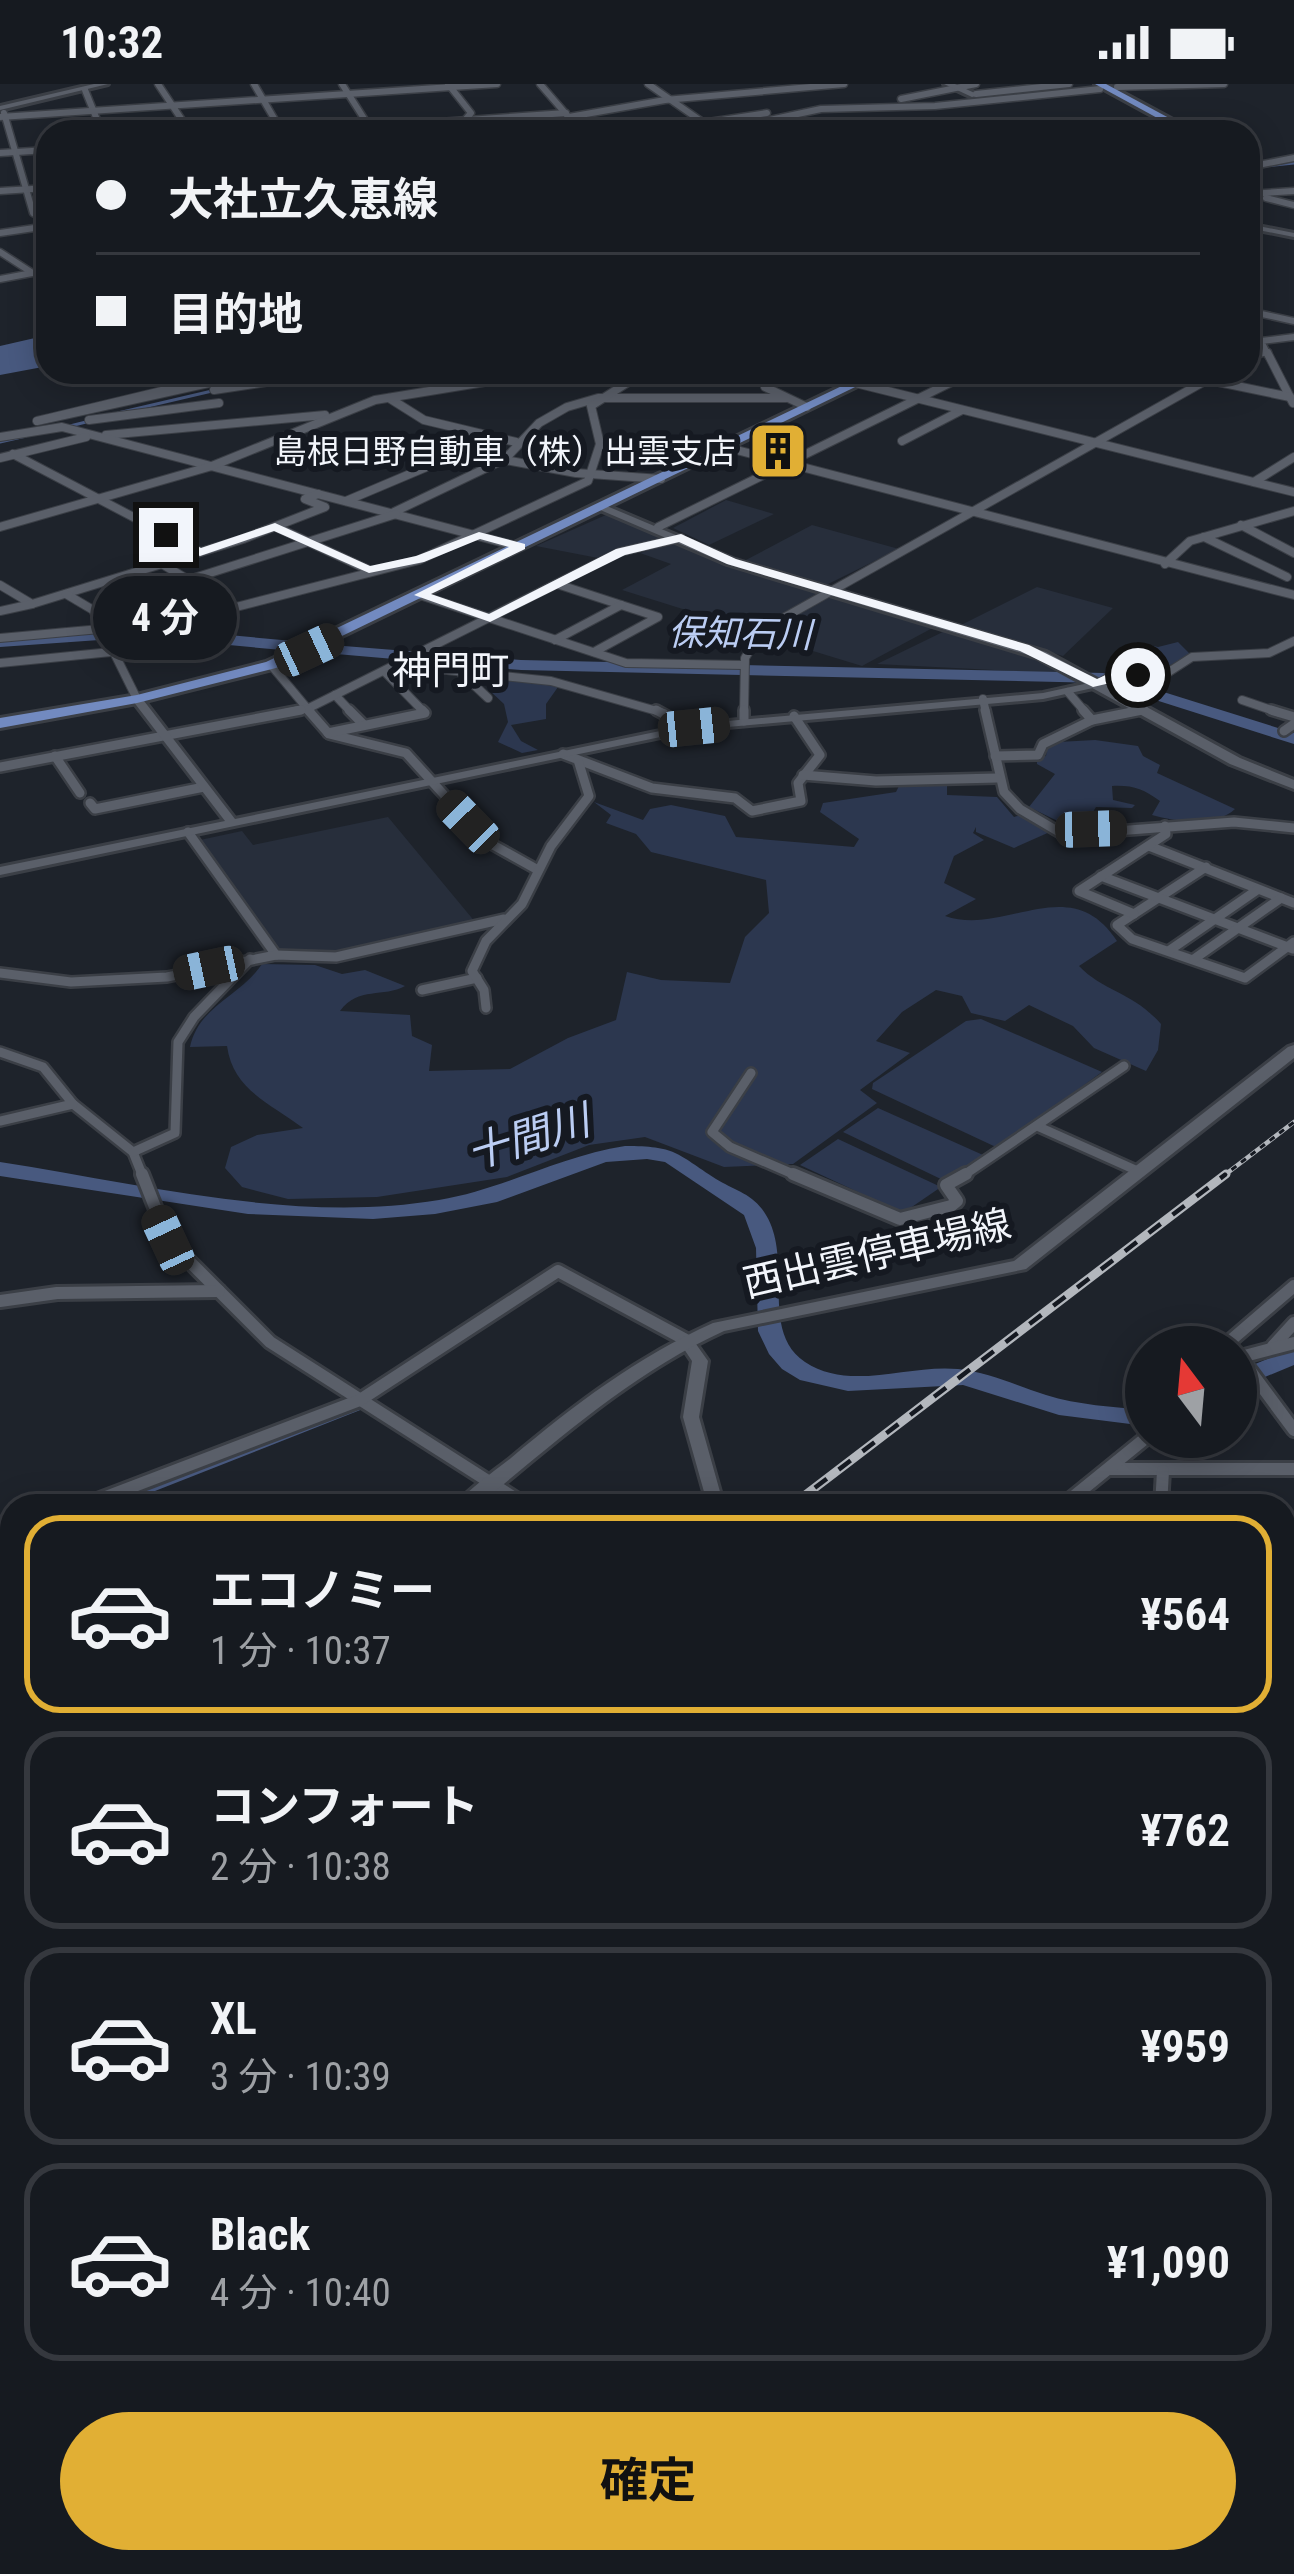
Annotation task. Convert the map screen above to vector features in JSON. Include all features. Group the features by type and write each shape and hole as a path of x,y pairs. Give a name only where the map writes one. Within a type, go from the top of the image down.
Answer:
{"highway":[{"path":"1099,87 1119,91 1169,120"},
{"path":"0,723 136,699 272,665 856,384"}],"main road":[{"path":"947,84 975,89"},
{"path":"1,112 82,88 119,85"},
{"path":"602,507 731,562 1024,648 1097,679 1235,761 1294,785"},
{"name":"西出雲停車場線","path":"479,1494 650,1360 686,1340 1020,1264 1294,1051"}],"street":[{"path":"158,84 183,120"},
{"path":"254,84 275,120"},
{"path":"341,84 364,120"},
{"path":"36,215 1,112 92,111 497,84"},
{"path":"540,84 571,120"},
{"path":"648,84 699,120"},
{"path":"465,120 567,115 665,100 844,84"},
{"path":"1119,91 1224,84"},
{"path":"449,86 471,113 465,120"},
{"path":"975,89 1099,87"},
{"path":"82,88 96,120"},
{"path":"770,120 821,109 935,106 1073,88"},
{"path":"709,120 961,89"},
{"path":"0,153 36,151"},
{"path":"1260,165 1294,158"},
{"path":"0,191 36,189"},
{"path":"1260,192 1294,190"},
{"path":"1260,195 1294,205"},
{"path":"0,233 36,226"},
{"path":"1260,228 1294,235"},
{"path":"0,253 32,273"},
{"path":"0,279 36,272"},
{"path":"1260,314 1294,321"},
{"path":"1292,401 1261,341 1294,337"},
{"path":"1260,354 1268,352"},
{"path":"1281,378 1294,378"},
{"path":"0,434 191,384"},
{"path":"0,434 213,384"},
{"path":"209,390 227,384"},
{"path":"37,421 250,384"},
{"path":"0,527 212,466 328,415 388,398 472,384"},
{"path":"191,579 395,513 505,459 516,442 554,412 598,398 622,384"},
{"path":"770,384 764,387 807,407"},
{"path":"856,384 1294,492"},
{"path":"658,527 948,384"},
{"path":"744,721 745,669 762,630 825,590 1198,384"},
{"path":"1222,384 1292,401"},
{"path":"209,390 231,421"},
{"path":"388,398 424,420 516,442"},
{"path":"595,474 598,421 591,406 598,398 786,398"},
{"path":"0,434 219,403"},
{"path":"902,441 962,410"},
{"path":"0,458 95,436 328,415"},
{"path":"62,427 520,547"},
{"path":"725,447 1294,595"},
{"path":"346,501 462,452 595,474 661,478"},
{"path":"13,454 200,552"},
{"path":"1254,482 1294,458"},
{"path":"1280,466 1294,470"},
{"path":"0,638 178,622 419,560 479,536 595,474"},
{"path":"0,611 275,527 325,507 305,499 319,494"},
{"path":"1165,564 1190,541 1294,511"},
{"path":"1240,524 1294,554"},
{"path":"275,527 369,570"},
{"path":"1204,537 1290,576"},
{"path":"0,767 309,707 620,552 681,538"},
{"path":"1262,564 1294,554"},
{"path":"162,564 235,608"},
{"path":"1269,588 1290,576"},
{"path":"557,584 658,617 594,652"},
{"path":"0,585 32,604"},
{"path":"93,610 208,588"},
{"path":"66,594 93,610 136,699 232,822"},
{"path":"420,595 626,663 745,669"},
{"path":"555,640 621,605"},
{"path":"0,871 689,728 1069,692 1097,679 1164,675 1192,657 1269,652 1294,641"},
{"path":"0,663 111,652"},
{"path":"401,663 509,671 640,704 689,728"},
{"path":"272,665 328,733 390,745 433,781 486,841 538,871"},
{"path":"458,670 488,698"},
{"path":"328,733 425,713 384,671"},
{"path":"1069,692 1092,720"},
{"path":"335,695 364,725"},
{"path":"983,699 997,778 1020,808 1064,835 1257,821 1294,828"},
{"path":"1242,700 1291,724"},
{"path":"995,756 1038,755 1043,744 1092,720 1144,709"},
{"path":"563,754 652,788 735,798 752,812 801,801 798,784 820,754 794,716"},
{"path":"55,756 80,793"},
{"path":"486,1008 472,971 589,796 578,760"},
{"path":"803,775 865,785 908,778 997,778"},
{"path":"90,803 95,809 205,787"},
{"path":"1134,914 1079,891 1166,834 1165,826"},
{"path":"188,832 276,955"},
{"path":"1149,846 1294,903"},
{"path":"1206,867 1117,926 1132,939 1245,978 1292,946"},
{"path":"1101,876 1292,946"},
{"path":"1170,950 1257,890"},
{"path":"1194,959 1281,898"},
{"path":"0,973 70,982 127,979 276,955 336,957 504,919"},
{"path":"133,1152 175,1132 181,1102 174,1052 190,1018 229,989 250,959"},
{"path":"422,990 477,978"},
{"path":"0,1052 43,1067 73,1104 133,1152 168,1240 270,1342 506,1494"},
{"path":"752,1072 712,1132 730,1147 901,1219 928,1218 949,1208 957,1201 946,1185 1124,1066"},
{"path":"0,1121 73,1104"},
{"path":"1037,1126 1140,1172"},
{"path":"113,1494 360,1400 558,1271 686,1340 700,1361 692,1417 713,1494"},
{"path":"1247,1326 1294,1286"},
{"path":"0,1301 57,1293 219,1291"},
{"path":"1273,1347 1294,1323"},
{"path":"1257,1354 1294,1343"},
{"path":"1257,1376 1294,1430"},
{"path":"1078,1494 1125,1456"},
{"path":"1110,1469 1294,1469"},
{"path":"1162,1494 1163,1471"}],"shaded area":[{"path":"36,338 36,368 0,375 0,346"},
{"path":"726,500 774,514 709,545 673,528"},
{"path":"608,514 673,539 647,548 622,547 598,558 536,546"},
{"path":"812,525 899,549 824,586 744,561"},
{"path":"679,541 818,593 756,632 622,590 671,564 640,553"},
{"path":"1037,587 1113,608 1063,656 961,625"},
{"path":"828,594 938,625 862,666 790,644 806,633 776,624"},
{"path":"951,628 1022,650 1072,674 877,664"},
{"path":"1136,642 1158,647 1178,642 1191,655 1156,671 1138,674 1119,668 1149,653 1131,647"},
{"path":"504,677 558,687 546,704 546,719 511,725 521,741 538,750 522,753 498,742 508,722 504,704 488,689"},
{"path":"1095,740 1138,746 1143,756 1160,765 1157,773 1235,809 1207,821 1162,817 1152,815 1160,801 1138,789 1119,786 1112,786 1113,800 1135,805 1096,807 1085,825 1072,828 1029,807 1055,774 1037,764 1037,757 1046,756 1047,749 1058,742"},
{"path":"936,781 947,785 947,795 997,797 1014,817 1024,814 1052,831 1014,848 976,832 976,827 973,833 984,840 954,856 944,883 976,899 945,916 991,919 1058,907 1099,920 1117,941 1079,966 1161,1024 1158,1050 1146,1071 1094,1048 1073,1026 1029,1005 1005,1021 971,1013 962,996 936,990 902,1012 876,1041 910,1053 860,1090 877,1103 793,1164 724,1167 645,1137 589,1145 507,1177 377,1197 288,1199 242,1187 225,1168 231,1147 257,1135 303,1128 245,1085 227,1046 190,1047 202,1021 262,964 315,965 342,974 365,970 405,986 355,998 340,1011 410,1015 412,1036 432,1045 429,1071 510,1069 568,1038 616,1020 627,972 661,980 730,983 745,937 769,913 766,880 651,852 636,834 606,823 611,815 594,802 643,820 650,809 671,805 725,816 736,837 854,847 859,839 820,812 823,803 896,792 900,784"},
{"path":"388,817 476,923 335,955 279,952 200,840 242,831 253,845"},
{"path":"981,1019 1102,1072 998,1148 872,1089 873,1083 966,1021"},
{"path":"878,1108 983,1155 945,1181 843,1132"},
{"path":"838,1139 941,1187 903,1213 800,1165"}],"waterway":[{"path":"1264,166 1294,163"},
{"path":"118,413 212,391"},
{"path":"66,427 90,421"},
{"path":"0,442 26,436"},
{"name":"保知石川","path":"0,642 142,632 293,646"},
{"name":"保知石川","path":"319,649 521,665 1103,678 1294,739"},
{"name":"十間川","path":"0,1169 248,1207 373,1213 497,1195 603,1156 647,1152 671,1157 753,1212 768,1248 770,1331 777,1349 809,1375 848,1383 963,1377 1059,1407 1125,1416"},
{"name":"十間川","path":"1257,1372 1294,1356"},
{"path":"141,1494 362,1407"}],"railway":[{"path":"1222,1177 1294,1122"},
{"path":"807,1494 1226,1174"}],"place":[{"name":"島根日野自動車（株）出雲支店","path":"778,451"}],"district":[{"name":"神門町","path":"451,671"}],"route":[{"path":"166,535 200,552 275,527 369,570 419,560 479,536 520,547 420,595 490,618 620,552 681,538 731,562 1024,648 1098,685 1112,676 1138,675"}]}
